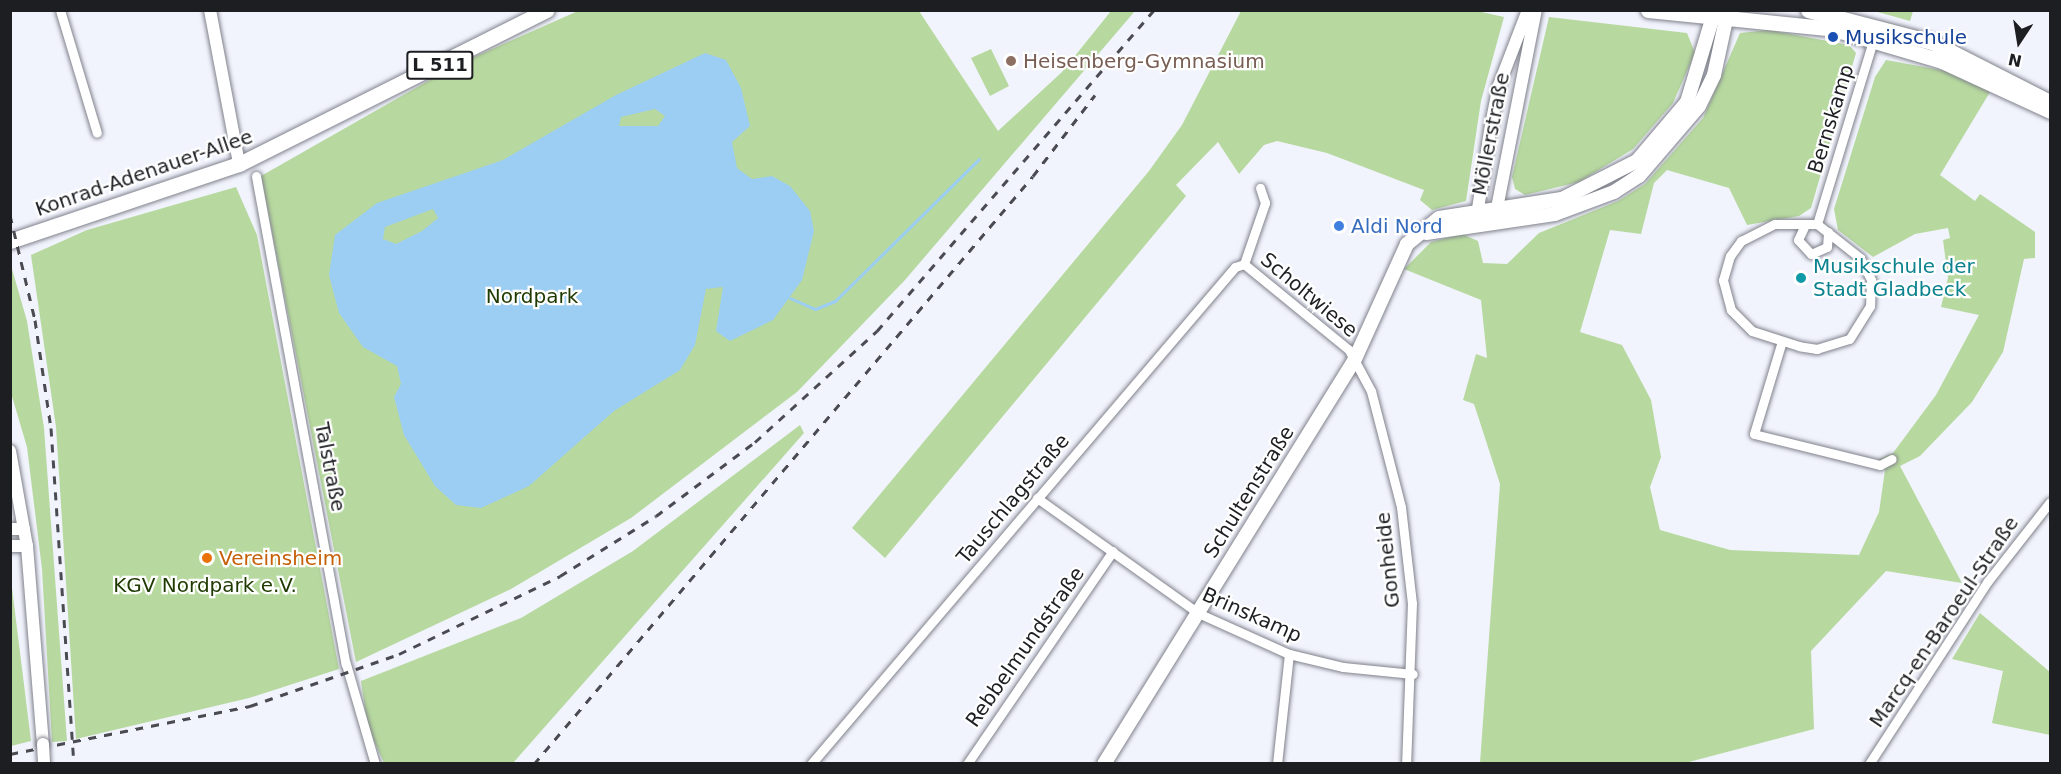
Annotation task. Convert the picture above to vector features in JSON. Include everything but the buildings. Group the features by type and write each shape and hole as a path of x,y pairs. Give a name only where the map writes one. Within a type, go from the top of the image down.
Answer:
{"main road":[{"name":"Konrad-Adenauer-Allee","path":"10,241 239,164 547,10"},
{"path":"1648,10 1721,13 1875,32 2050,111"},
{"path":"1809,10 1875,32 1972,58 2050,102"},
{"name":"Schultenstraße","path":"1104,764 1354,362 1396,261 1416,237 1439,218 1478,209 1562,199 1637,161 1687,102 1699,77 1721,13"},
{"path":"1416,237 1487,221 1555,214 1614,192 1639,176 1699,106 1721,13"}],"street":[{"path":"60,10 97,133"},
{"path":"210,10 239,164"},
{"name":"Möllerstraße","path":"1528,10 1499,85 1478,209 1487,221 1497,208 1536,10"},
{"name":"Bernskamp","path":"1817,224 1875,32"},
{"name":"Talstraße","path":"256,176 346,664 375,764"},
{"name":"Scholtwiese","path":"1260,188 1265,203 1244,264 1349,350 1354,362"},
{"path":"1775,224 1804,227 1817,224 1867,268 1872,292 1867,315 1850,339 1817,349 1752,331 1737,319 1725,295 1724,273 1735,249 1751,235 1775,224"},
{"path":"1804,227 1798,240 1811,254 1827,247 1828,232"},
{"name":"Tauschlagstraße","path":"811,764 1235,267 1244,264"},
{"path":"1782,341 1754,434 1880,465 1892,459"},
{"name":"Gonheide","path":"1354,362 1371,391 1401,507 1412,603 1413,674 1406,764"},
{"path":"10,494 11,455"},
{"path":"11,455 27,546 44,764"},
{"name":"Brinskamp","path":"1037,498 1198,613 1289,654 1343,667 1413,674"},
{"name":"Marcq-en-Baroeul-Straße","path":"1869,764 1989,581 2050,502"},
{"path":"10,529 24,529"},
{"path":"10,546 27,546"},
{"name":"Rebbelmundstraße","path":"967,764 1113,551"},
{"path":"1276,764 1289,654"}],"green space":[{"name":"Nordpark","path":"578,11 919,11 998,131 1062,72 1111,11 1135,11 905,280 797,392 631,518 511,589 356,662 261,176 456,65"},
{"path":"1241,11 1477,11 1504,17 1481,101 1466,201 1432,210 1420,200 1424,190 1327,153 1277,141 1264,145 1239,174 1218,142 1176,185 1186,196 885,558 852,528 1149,171 1182,125"},
{"path":"1874,11 1913,11 1910,21"},
{"path":"1549,17 1687,33 1695,53 1673,103 1633,149 1579,182 1525,195 1515,189 1512,177"},
{"path":"1769,30 1849,45 1856,53 1811,208 1799,216 1747,225 1729,188 1667,170 1654,183 1641,234 1610,230 1580,332 1622,345 1651,400 1661,457 1650,487 1660,530 1730,550 1859,555 1879,512 1885,470 1877,460 1893,453 1936,395 1979,315 1941,307 1948,278 1943,240 1950,238 1948,228 1915,234 1873,257 1838,230 1834,209 1875,77 1886,60 1946,71 1990,92 1940,175 1975,201 1980,194 2035,232 2035,258 2024,259 2003,352 1972,402 1920,456 1900,466 1962,583 1886,571 1811,651 1814,729 1685,763 1480,763 1500,484 1474,404 1463,400 1476,354 1487,358 1481,300 1404,269 1431,242 1462,234 1478,241 1483,263 1507,264 1539,233 1618,201 1645,184 1703,118 1740,33"},
{"path":"991,49 1009,86 990,96 971,58"},
{"name":"KGV Nordpark e.V.","path":"236,187 257,235 339,669 249,698 76,739 56,427 31,255 87,230"},
{"path":"10,262 27,321 44,428 67,741 52,742 42,569 27,447 11,393"},
{"path":"800,425 804,433 513,763 384,763 368,728 361,681 521,618 633,551"},
{"path":"10,572 31,741 11,746 10,746"},
{"path":"1980,613 2050,672 2050,735 1992,723 2003,671 1952,659"}],"water":[{"path":"705,53 726,60 741,88 750,126 732,142 737,168 752,179 772,176 790,186 810,211 814,231 802,280 773,320 730,341 716,331 723,287 706,289 695,345 680,370 614,411 529,486 481,508 456,505 435,486 404,435 394,397 401,384 397,366 363,347 339,313 329,275 335,235 377,203 503,160 616,95","holes":["655,109 665,116 658,126 619,126 621,117","433,209 438,218 422,231 396,244 383,239 385,227"]}],"waterway":[{"path":"790,298 815,309 835,301 979,159"}],"railway":[{"path":"10,754 250,706 399,654 560,576 656,516 755,442 877,331 1154,10"},
{"path":"534,764 1033,176 1095,95"},
{"path":"10,215 35,320 51,428 74,764"}],"place":[{"name":"Musikschule","path":"1833,37"},
{"name":"Heisenberg-Gymnasium","path":"1011,61"},
{"name":"Aldi Nord","path":"1339,226"},
{"name":"Musikschule der Stadt Gladbeck","path":"1801,278"},
{"name":"Vereinsheim","path":"207,558"}]}
